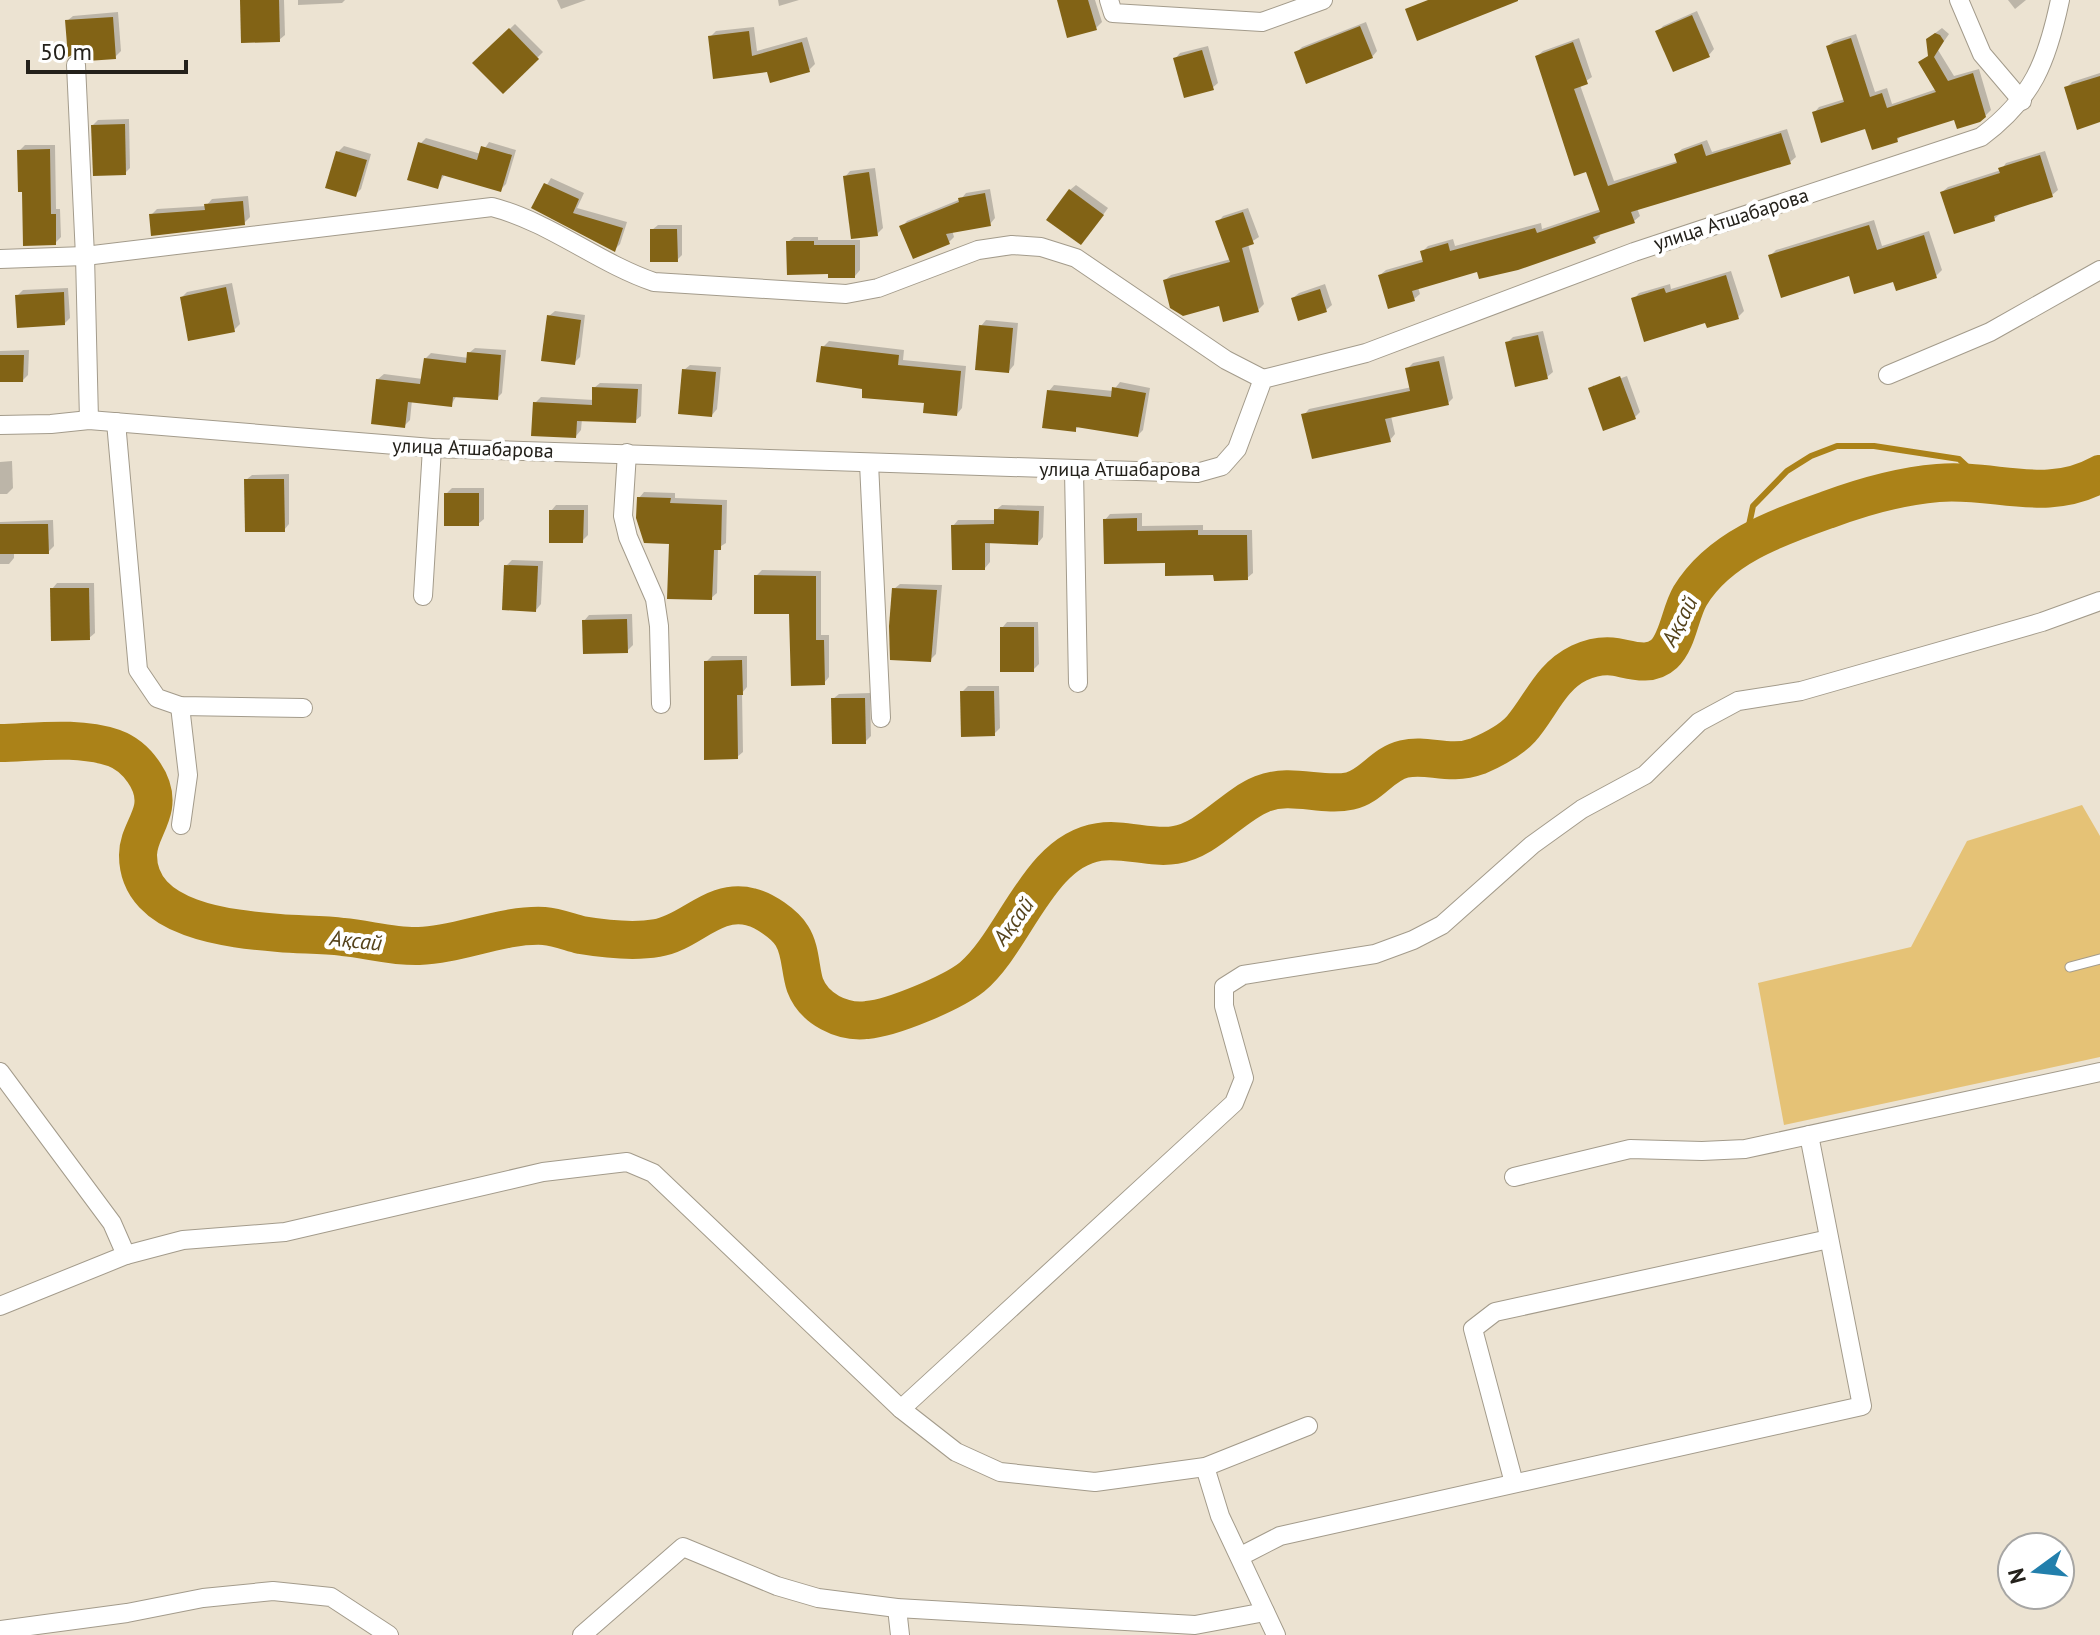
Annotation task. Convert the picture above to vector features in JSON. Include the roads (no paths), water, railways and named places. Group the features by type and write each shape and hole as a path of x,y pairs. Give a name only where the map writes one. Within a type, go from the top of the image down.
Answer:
{"street":[{"path":"1109,0 1113,13 1262,22 1323,0"},
{"path":"1959,0 1982,54 2022,101"},
{"name":"улица Атшабарова","path":"0,425 89,420 432,448 1197,473 1222,466 1237,449 1263,379 1366,353 1634,252 1981,137 2022,101 2037,75 2052,37 2060,0"},
{"path":"76,65 89,420"},
{"path":"0,259 85,256 492,207 516,214 631,274 654,282 846,294 878,288 978,250 1012,245 1041,247 1076,258 1226,360 1263,379"},
{"path":"1888,375 1990,332 2100,270"},
{"path":"116,422 138,670 157,698 180,706 303,708"},
{"path":"423,596 432,448"},
{"path":"627,453 623,516 628,537 655,599 659,626 661,704"},
{"path":"869,463 881,718"},
{"path":"1074,470 1078,683"},
{"path":"901,1409 1234,1103 1244,1078 1224,1006 1224,987 1243,975 1375,954 1442,925 1532,845 1582,809 1645,775 1699,722 1738,701 1801,691 2042,622 2100,601"},
{"path":"180,706 188,775 181,825"},
{"path":"0,1072 112,1223 126,1255"},
{"path":"1514,1177 1630,1149 1745,1149 2100,1072"},
{"path":"1241,1556 1280,1536 1862,1406 1809,1135"},
{"path":"0,1306 126,1255 183,1240 285,1232 543,1172 627,1162 653,1173 901,1409 956,1452 1000,1472 1095,1482 1205,1467 1308,1426"},
{"path":"1514,1483 1473,1329 1495,1312 1829,1239"},
{"path":"1205,1467 1220,1516 1276,1635"},
{"path":"582,1635 683,1547 777,1586 818,1598 897,1608 1096,1627 1195,1625 1265,1612"},
{"path":"0,1630 127,1613 203,1598 273,1591 331,1597 389,1635"},
{"path":"897,1608 900,1635"}],"lane":[{"path":"2070,967 2100,959"}],"waterway":[{"path":"1745,544 1753,506 1787,471 1811,456 1837,446 1874,446 1959,459 1987,485"},
{"name":"Ақсай","path":"0,743 86,742 114,748 130,757 148,780 153,798 138,855 142,877 153,894 170,908 190,917 237,928 419,946 528,926 549,927 600,938 657,938 680,930 714,911 738,905 762,911 792,936 805,985 815,1001 839,1017 867,1020 921,1004 972,977 1001,942 1043,879 1059,862 1078,849 1108,841 1175,845 1198,837 1262,794 1284,789 1350,791 1365,785 1389,765 1404,759 1467,759 1495,748 1521,729 1553,684 1579,663 1607,656 1635,661 1659,658 1673,642 1690,596 1702,579 1733,552 1769,532 1854,501 1910,487 1959,482 2040,489 2080,483 2100,474"}]}
